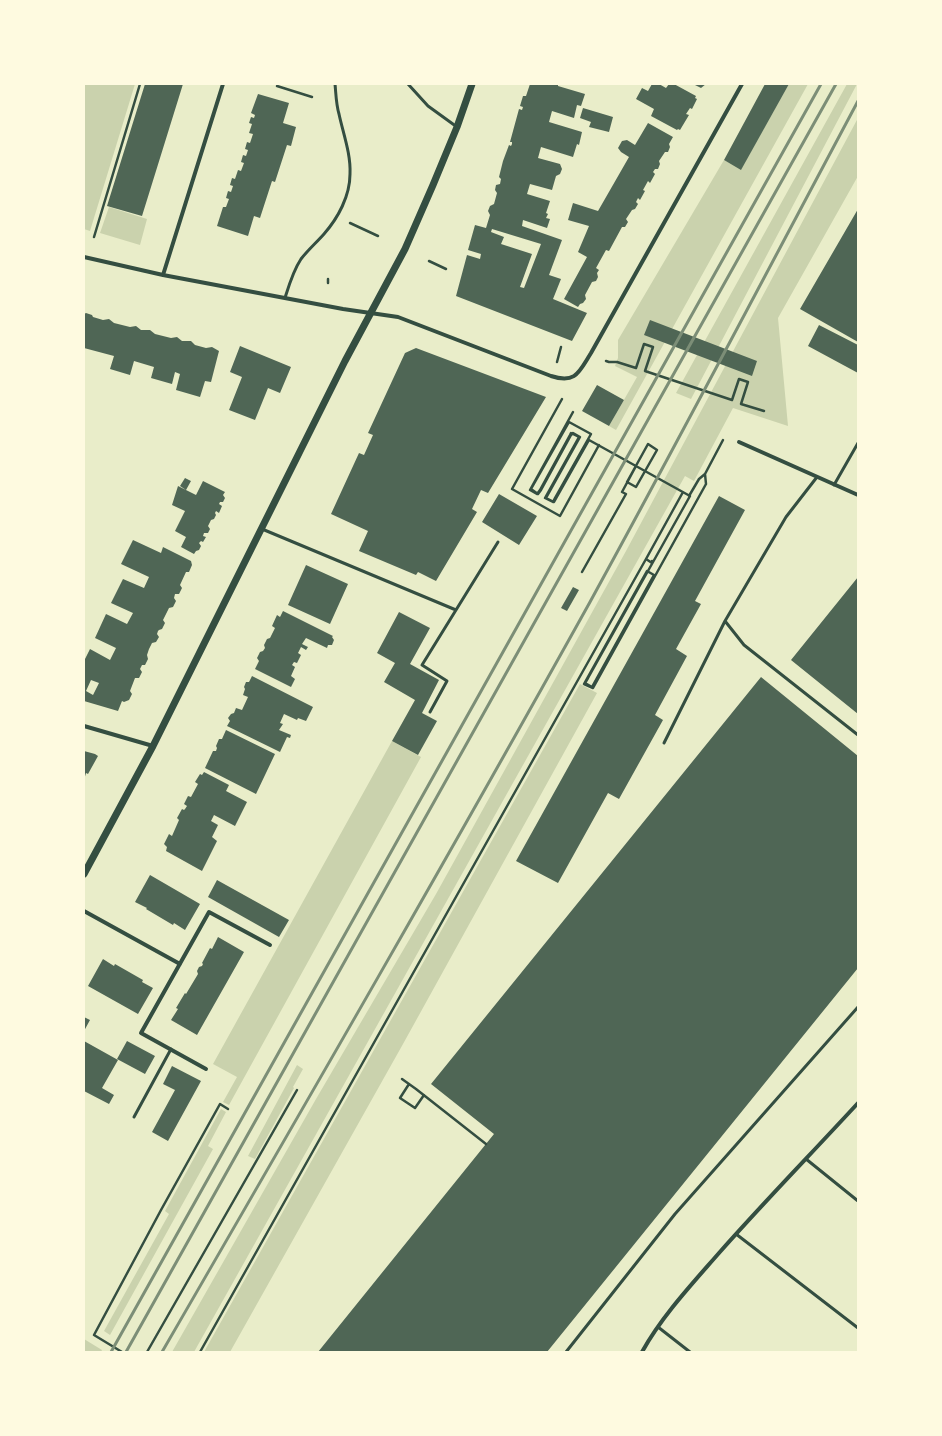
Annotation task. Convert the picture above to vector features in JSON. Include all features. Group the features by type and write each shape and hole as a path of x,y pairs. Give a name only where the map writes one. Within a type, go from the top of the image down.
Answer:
{"street":[{"path":"163,275 223,84"},
{"path":"84,874 153,746 345,361 396,267 413,232 457,127 472,84"},
{"path":"84,257 163,275 284,298 398,317 551,376 567,379 574,376 591,353 742,84"},
{"path":"739,442 858,495"},
{"path":"84,726 153,746"},
{"path":"84,911 180,964"},
{"path":"206,1069 141,1033 209,912 270,945"},
{"path":"642,1352 658,1327 690,1287 736,1234 858,1103"}],"lane":[{"path":"284,298 296,267 337,217 349,185 349,161 338,112 335,84"},
{"path":"408,84 428,106 457,127"},
{"path":"834,485 858,443"},
{"path":"664,743 726,621 786,517 817,477"},
{"path":"262,529 456,610"},
{"path":"430,712 447,681 422,665 498,542"},
{"path":"726,621 744,645 858,735"},
{"path":"566,1352 675,1214 858,1007"},
{"path":"134,1117 171,1049"},
{"path":"806,1159 858,1201"},
{"path":"736,1234 858,1328"},
{"path":"658,1327 690,1352"}],"path":[{"path":"94,237 140,84"},
{"path":"277,86 312,97"},
{"path":"349,223 378,236"},
{"path":"429,261 446,269"},
{"path":"606,361 617,362 636,368 644,344 653,347 645,371 732,400 739,379 748,382 741,404 764,411"},
{"path":"557,362 561,347"},
{"path":"562,399 512,489 560,516 599,445"},
{"path":"573,412 530,490 537,494 540,490 571,433 575,435 579,437 545,498 552,502 555,498 591,434 569,422 531,489 535,491 538,494 571,435 573,433 580,437 546,498 550,500 554,502 589,440 690,496 651,565 648,572 585,683 592,687 654,575 651,573 647,571 584,684 592,688 706,484 705,474"},
{"path":"646,559 652,563 698,479 705,474 725,436 739,442"},
{"path":"582,572 626,494 622,492 636,467 648,444 657,450 636,487 627,482 636,467"},
{"path":"200,1352 683,492"},
{"path":"402,1079 486,1144"},
{"path":"409,1084 400,1098 415,1108 424,1095"},
{"path":"147,1352 297,1090"},
{"path":"122,1352 94,1336 161,1210 220,1104 228,1109"}],"green space":[{"path":"84,84 135,84 90,231 84,229"},
{"path":"789,84 808,84 616,430 609,426 637,377 615,366 618,358 618,340 724,160 741,169"},
{"path":"847,84 857,84 691,399 676,393"},
{"path":"858,118 858,176 778,318 788,426 733,408 694,481 685,476 194,1352 172,1352 316,1099 436,894 626,551"},
{"path":"109,207 147,219 140,245 100,233"},
{"path":"580,684 597,693 403,1044 230,1352 204,1352"},
{"path":"392,741 421,757 229,1105 223,1102 237,1077 213,1064"},
{"path":"297,1065 303,1069 293,1087 294,1088 255,1159 248,1156"},
{"path":"221,1109 226,1112 208,1146 213,1149 110,1335 104,1331 169,1214 165,1211"},
{"path":"84,1339 102,1350 101,1352 84,1352"}],"building":[{"path":"145,84 183,84 142,216 107,206"},
{"path":"530,84 558,84 558,86 585,94 581,106 577,105 574,118 552,111 549,122 582,132 579,145 577,144 573,157 541,147 538,158 560,164 562,169 560,174 556,176 552,190 530,184 527,194 550,201 546,213 548,214 546,218 550,219 547,228 523,220 522,226 562,240 549,275 561,279 553,299 587,313 572,341 456,296 467,255 480,259 481,254 468,250 475,225 486,228 490,215 488,211 490,206 494,204 497,193 495,190 496,185 500,184 501,179 499,177 503,161 509,145 511,146 512,144 512,142 510,142 519,109 522,110 523,107 520,106 523,96 526,96","holes":["492,229 541,244 524,288 520,287 532,254 501,244 504,237 491,232"]},
{"path":"652,84 659,84 666,88 669,84 674,84 696,96 695,98 697,99 692,109 690,108 686,114 689,115 680,130 677,130 651,116 654,109 636,99 642,88 648,91"},
{"path":"693,84 706,84 701,88"},
{"path":"765,84 789,84 741,170 724,160"},
{"path":"258,94 289,103 283,123 296,127 291,146 287,145 275,182 272,181 260,218 254,216 248,236 217,226 223,207 226,207 229,199 226,198 228,191 231,192 233,186 230,185 232,178 235,179 238,170 241,171 244,163 241,162 243,155 246,156 248,150 245,149 247,142 250,143 253,134 249,133 252,124 249,123 251,117 254,118 255,115 251,113"},
{"path":"583,108 613,117 609,132 589,127 591,122 580,118"},
{"path":"648,123 673,137 669,144 670,147 668,152 665,152 659,161 660,164 658,169 655,169 653,172 655,174 650,183 648,181 640,200 638,198 636,202 638,204 635,209 632,210 626,219 628,222 625,227 622,227 609,251 606,250 596,268 599,270 597,273 598,277 596,281 592,282 585,295 586,299 578,307 564,299 587,257 578,252 589,226 568,220 573,203 598,211 629,157 618,148 622,141 627,140 635,145"},
{"path":"858,209 858,342 800,309"},
{"path":"86,313 103,320 109,319 114,323 130,327 136,326 141,330 150,330 155,334 171,338 177,337 182,341 191,341 195,345 206,348 212,347 219,351 211,382 205,381 200,397 176,390 180,374 175,372 172,384 151,378 154,367 134,361 130,375 110,369 114,356 84,348 84,314"},
{"path":"650,320 757,361 752,376 644,335"},
{"path":"819,325 858,345 858,373 808,346"},
{"path":"240,346 291,367 280,393 268,388 255,420 229,410 242,377 230,372"},
{"path":"416,348 546,397 488,493 481,490 472,509 477,512 436,581 418,572 416,575 359,551 368,531 331,514 359,453 364,455 373,435 368,433 405,353"},
{"path":"597,385 624,400 609,426 582,411"},
{"path":"185,478 191,481 186,490 180,486"},
{"path":"203,481 225,492 223,495 225,498 223,502 220,502 219,504 222,506 219,513 216,511 214,519 211,520 208,526 210,529 208,533 204,533 203,536 206,537 203,542 201,541 199,543 201,546 199,550 194,554 181,547 186,537 175,531 185,511 172,505 178,486 196,495"},
{"path":"499,494 537,516 519,545 482,522"},
{"path":"719,496 745,510 695,601 701,604 676,649 687,656 655,715 663,720 619,799 608,793 558,883 516,861"},
{"path":"133,540 161,553 163,547 191,561 192,565 189,572 186,572 180,585 182,588 179,594 175,594 174,598 176,601 173,607 169,608 163,620 165,623 157,634 159,637 156,642 152,643 149,649 147,655 148,659 145,665 142,665 140,669 142,672 139,678 135,678 130,691 132,694 129,700 124,702 122,701 118,711 84,701 84,661 90,649 110,660 116,648 95,638 106,614 127,624 133,613 111,603 123,579 144,588 149,577 121,564","holes":["91,680 99,683 93,695 86,691"]},
{"path":"306,565 348,584 330,624 288,605"},
{"path":"858,577 858,714 791,660"},
{"path":"573,587 579,590 567,611 561,608"},
{"path":"283,611 333,636 332,637 334,640 332,645 328,645 327,648 306,638 302,644 308,647 306,650 301,647 298,653 301,655 297,663 294,662 292,665 295,667 291,676 295,679 291,687 255,669 259,661 257,658 260,652 265,648 264,645 267,639 270,638 275,628 272,626 277,615 280,617"},
{"path":"399,612 430,628 410,664 439,680 422,713 437,721 418,755 392,741 415,700 384,682 395,663 377,653"},
{"path":"252,676 313,707 306,721 298,718 297,720 284,714 280,723 283,724 279,730 291,735 290,738 287,737 280,752 227,726 230,721 228,718 234,713 236,708 242,710 248,697 243,695 245,689 244,687 246,682 249,682"},
{"path":"761,677 858,756 858,968 547,1352 318,1352 494,1134 431,1084"},
{"path":"226,730 275,754 256,794 205,768 213,751 216,751 216,746 219,739 222,739"},
{"path":"84,751 98,756 88,774 86,773 84,780"},
{"path":"204,772 229,785 226,791 247,802 235,826 214,815 211,821 218,825 212,837 217,841 202,871 166,851 167,847 164,844 169,834 172,836 179,820 177,818 182,809 184,810 187,806 184,804 188,796 191,797 198,784 195,782 200,774 202,775"},
{"path":"150,875 200,904 185,930 174,923 173,925 135,902"},
{"path":"217,880 289,920 279,937 208,897"},
{"path":"218,937 244,952 197,1035 171,1020 178,1009 176,1008 198,974 197,971 199,967 202,966 202,963 210,948 212,949"},
{"path":"103,959 143,980 142,982 153,988 138,1014 88,986"},
{"path":"84,1017 90,1020 84,1031"},
{"path":"84,1041 118,1060 102,1088 114,1095 109,1104 84,1091"},
{"path":"127,1041 155,1056 145,1074 117,1059"},
{"path":"172,1066 201,1081 168,1141 152,1132 175,1090 163,1084"}],"railway":[{"path":"111,1352 821,84"},
{"path":"126,1352 836,84"},
{"path":"162,1352 324,1072 590,602 858,101"}]}
